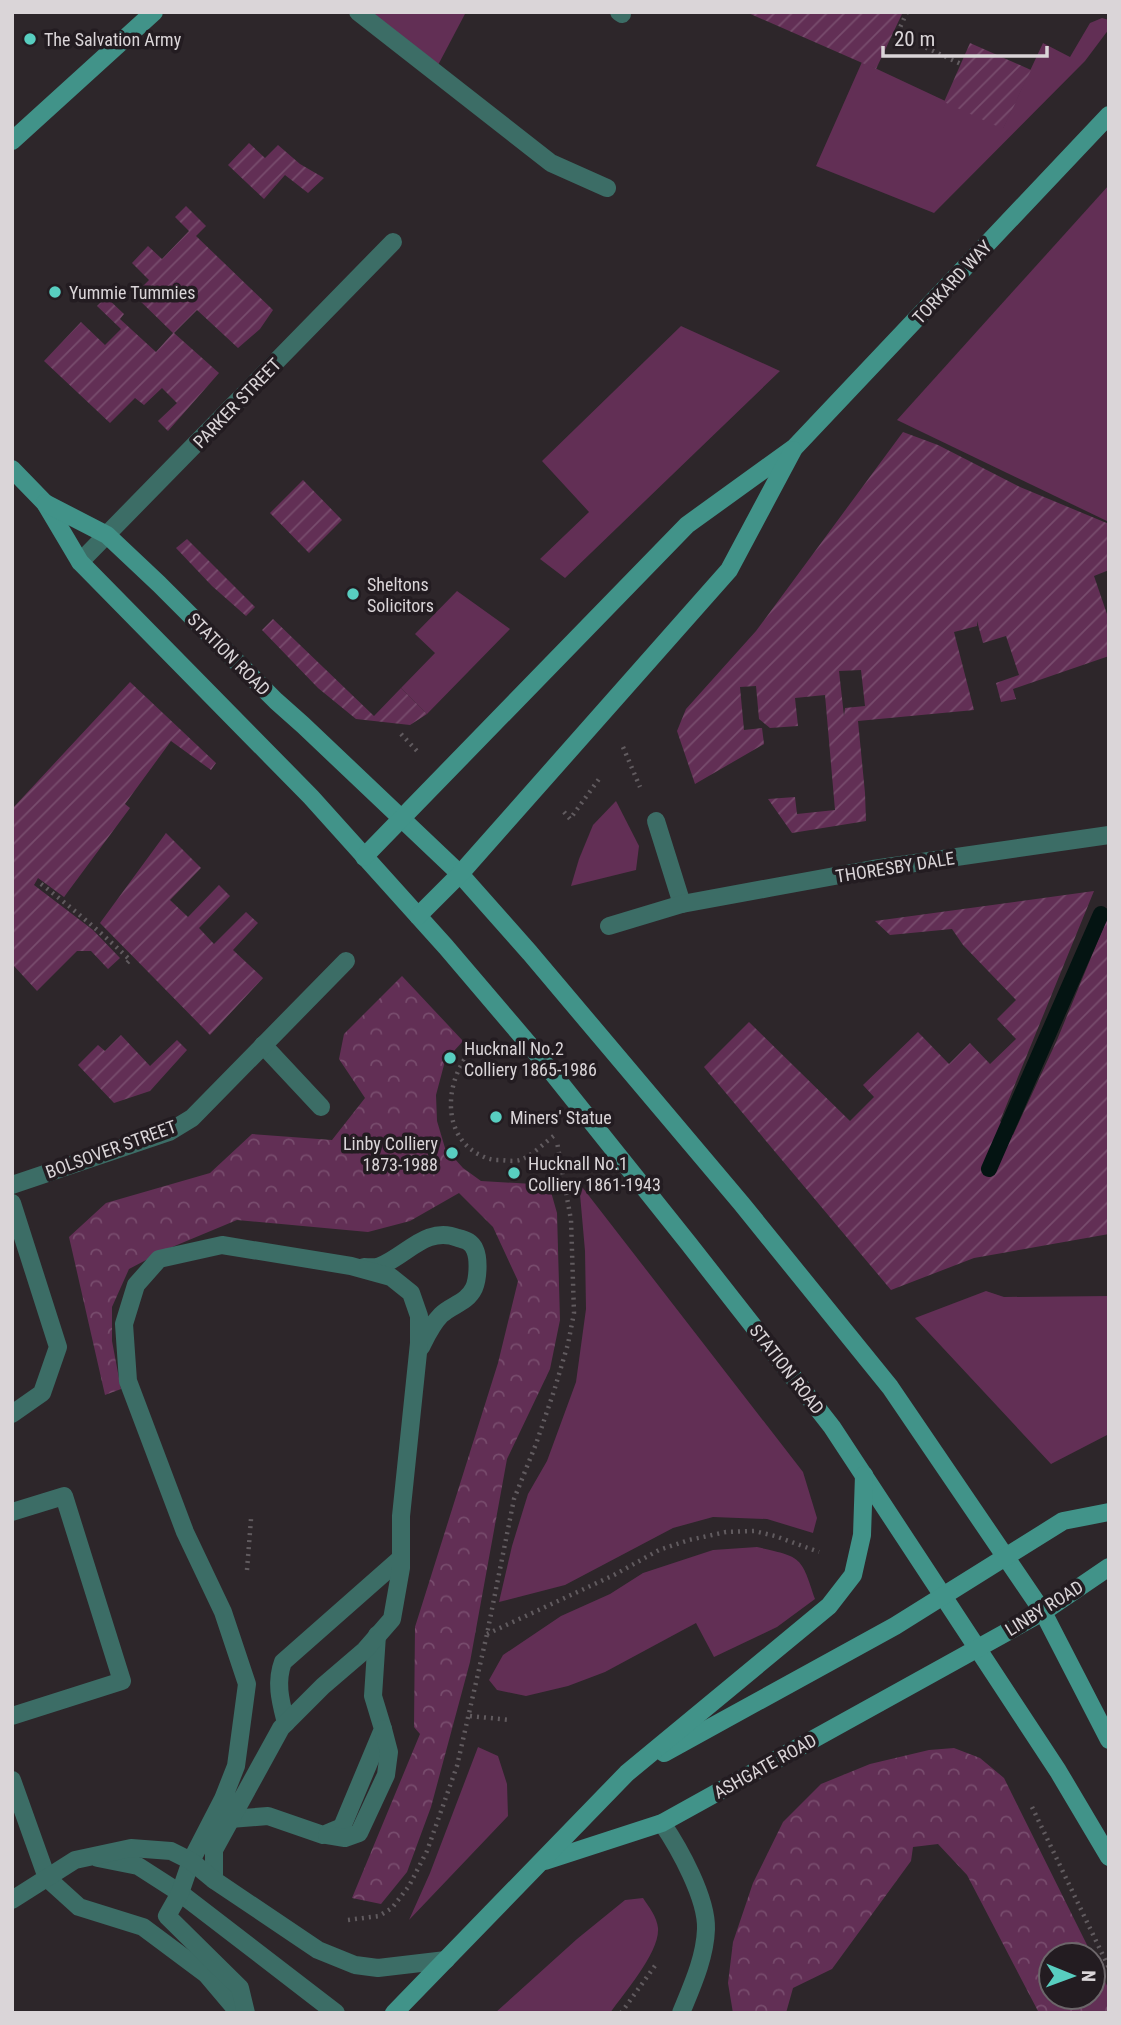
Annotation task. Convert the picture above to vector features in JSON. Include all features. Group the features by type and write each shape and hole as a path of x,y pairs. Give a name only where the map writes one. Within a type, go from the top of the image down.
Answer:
{"street":[{"path":"12,141 154,12"},
{"path":"358,12 551,163 607,188"},
{"name":"TORKARD WAY","path":"795,447 1109,115"},
{"name":"PARKER STREET","path":"80,562 393,242"},
{"path":"364,857 687,525 795,447"},
{"path":"418,916 460,874 729,570 795,447"},
{"name":"STATION ROAD","path":"12,469 45,503 80,562 311,797 418,916 538,1055 689,1244 832,1426 1058,1771 1109,1857"},
{"name":"STATION ROAD","path":"45,503 107,535 276,701 460,874 612,1048 890,1387 1043,1612 1109,1740"},
{"path":"656,821 682,904"},
{"name":"THORESBY DALE","path":"609,926 682,904 873,869 1109,835"},
{"name":"BOLSOVER STREET","path":"12,1185 170,1132 192,1118 346,961"},
{"path":"263,1045 321,1107"},
{"path":"12,1203 58,1347 42,1393 12,1414"},
{"path":"357,1268 378,1267 423,1239 434,1236 451,1234 470,1242 476,1251 473,1289 458,1306 444,1312 418,1351"},
{"path":"214,1880 214,1850 281,1728 323,1686 365,1650 392,1619 401,1558 401,1516 418,1351 419,1316 411,1293 391,1278 357,1268 222,1245 159,1259 136,1284 124,1324 128,1381 185,1532 223,1612 247,1684 236,1766 191,1861 180,1893 167,1916 240,1988 246,2013"},
{"name":"ASHGATE ROAD","path":"394,2013 627,1773 829,1606 853,1575 862,1535 864,1475"},
{"path":"12,1512 64,1496 122,1681 12,1716"},
{"path":"1005,1557 1062,1521 1109,1512"},
{"name":"ASHGATE ROAD","path":"627,1773 895,1626 1005,1557"},
{"path":"286,1723 279,1693 282,1662 401,1558"},
{"name":"LINBY ROAD","path":"978,1648 1043,1612 1109,1567"},
{"path":"230,1819 268,1816 323,1835 342,1827 383,1729 373,1696 377,1635"},
{"name":"ASHGATE ROAD","path":"542,1863 662,1823 978,1648"},
{"path":"12,1780 47,1878 79,1907 143,1927 206,1974 239,2013"},
{"path":"662,1823 696,1885 706,1927 698,1971 681,2013"},
{"path":"12,1900 75,1860 131,1848 171,1851 191,1861 214,1880 318,1950 355,1965 379,1968 446,1960"},
{"path":"91,1856 138,1866 180,1893 336,2013"}],"path":[{"path":"907,12 897,34 961,64"},
{"path":"615,757 622,747 656,821"},
{"path":"570,818 600,778"},
{"path":"41,884 88,919 130,960 124,966"},
{"path":"318,1950 338,1921 379,1916 392,1908 409,1886 427,1851 470,1716 513,1499 554,1391 574,1313 571,1220 555,1135 519,1160 489,1160 462,1142 452,1122 451,1098 459,1071 468,1053 481,1042"},
{"path":"487,1634 659,1550 689,1539 726,1532 754,1531 775,1535 821,1553 823,1539"},
{"path":"470,1716 510,1720"},
{"path":"1028,1799 1109,1968"},
{"path":"621,2013 662,1956"}],"green space":[{"path":"375,12 466,12 437,67 372,16"},
{"path":"746,12 898,12 902,14 876,69"},
{"path":"1102,18 1109,20 1109,29 1085,61 934,213 816,166 862,62 1003,128 1043,43 1070,57 1090,23"},
{"path":"970,43 1031,70 1003,129 944,102"},
{"path":"249,143 265,158 278,145 300,164 324,178 308,193 285,175 264,199 228,165"},
{"path":"1109,185 1109,522 897,420"},
{"path":"186,206 206,226 196,236 273,310 260,329 238,348 197,310 174,333 219,373 168,431 158,421 177,403 162,388 144,405 135,398 110,423 44,361 81,322 105,345 121,329 97,306 106,297 124,314 120,319 156,352 173,333 134,295 149,280 132,263 148,246 162,259 189,231 175,217"},
{"path":"681,326 780,371 565,578 540,559 589,512 542,461"},
{"path":"903,432 938,445 1020,487 1109,524 1109,570 1094,576 1109,620 1109,656 1013,689 1016,699 1001,702 996,683 1019,675 1006,636 983,643 977,621 977,626 954,632 974,710 858,721 866,821 792,833 768,799 795,797 797,814 835,810 825,695 795,698 798,726 770,728 759,719 756,686 740,687 744,730 762,728 764,744 695,784 677,731 686,709 756,631","holes":["861,670 865,706 845,708 844,716 839,671"]},
{"path":"303,480 342,520 309,553 270,513"},
{"path":"187,539 255,607 246,616 212,586 176,548"},
{"path":"457,591 510,629 427,714 401,688 435,653 415,634"},
{"path":"273,619 374,716 401,688 427,714 410,725 356,719 318,688 262,630"},
{"path":"130,682 216,763 211,770 171,741 125,804 130,808 64,897 38,878 34,885 93,930 120,958 108,969 91,951 77,951 37,991 14,966 12,967 12,809"},
{"path":"616,801 639,846 636,870 571,886 593,825"},
{"path":"166,833 201,868 170,900 188,917 219,885 230,896 199,928 214,944 246,912 258,923 233,950 263,978 210,1035 100,923"},
{"path":"1094,891 1000,1121 1013,1135 1057,1040 1109,914 1109,1234 974,1258 891,1290 704,1067 749,1022 850,1121 874,1097 863,1085 918,1032 949,1064 970,1043 990,1064 1016,1039 997,1019 1016,1000 963,945 952,929 890,935 875,921"},
{"path":"402,976 463,1041 445,1061 436,1095 437,1121 445,1148 463,1168 481,1181 549,1185 557,1213 560,1320 550,1369 507,1459 470,1662 431,1807 407,1872 381,1904 352,1898 420,1734 414,1727 415,1627 498,1363 518,1281 493,1227 459,1193 410,1221 368,1232 237,1220 165,1250 129,1269 112,1307 112,1341 121,1389 105,1395 69,1237 106,1203 210,1173 252,1134 332,1140 365,1098 339,1059 344,1034"},
{"path":"121,1035 150,1066 177,1040 187,1050 150,1091 114,1103 78,1065 98,1045 105,1051"},
{"path":"579,1183 803,1472 817,1518 813,1533 767,1519 713,1517 673,1528 565,1585 499,1602 528,1494 547,1461 576,1382 586,1309 585,1251"},
{"path":"986,1291 1004,1297 1109,1296 1109,1434 1051,1464 915,1318"},
{"path":"757,1547 783,1553 797,1560 806,1574 815,1599 777,1627 714,1657 696,1623 605,1672 568,1686 526,1696 497,1690 489,1680 503,1655 561,1616 610,1594 643,1573 713,1550"},
{"path":"478,1747 498,1756 507,1784 508,1816 409,1920 430,1873"},
{"path":"954,1748 980,1758 1004,1778 1085,1941 1037,1941 1037,2009 967,1875 938,1844 913,1847 911,1861 832,1969 793,1988 786,2013 733,2013 728,1983 733,1942 753,1883 783,1822 821,1784 870,1764 929,1750"},
{"path":"643,1898 656,1920 657,1938 640,1972 610,2013 495,2013 625,1900"},
{"path":"1107,1986 1109,1990 1109,2013 1038,2011 1107,2011"}],"waterway":[{"path":"989,1169 1101,914"}],"place":[{"name":"The Salvation Army","path":"30,39"},
{"name":"Yummie Tummies","path":"55,292"},
{"name":"Sheltons Solicitors","path":"353,594"},
{"name":"Hucknall No.2 Colliery 1865-1986","path":"450,1058"},
{"name":"Miners' Statue","path":"496,1117"},
{"name":"Linby Colliery 1873-1988","path":"452,1153"},
{"name":"Hucknall No.1 Colliery 1861-1943","path":"514,1173"}]}
